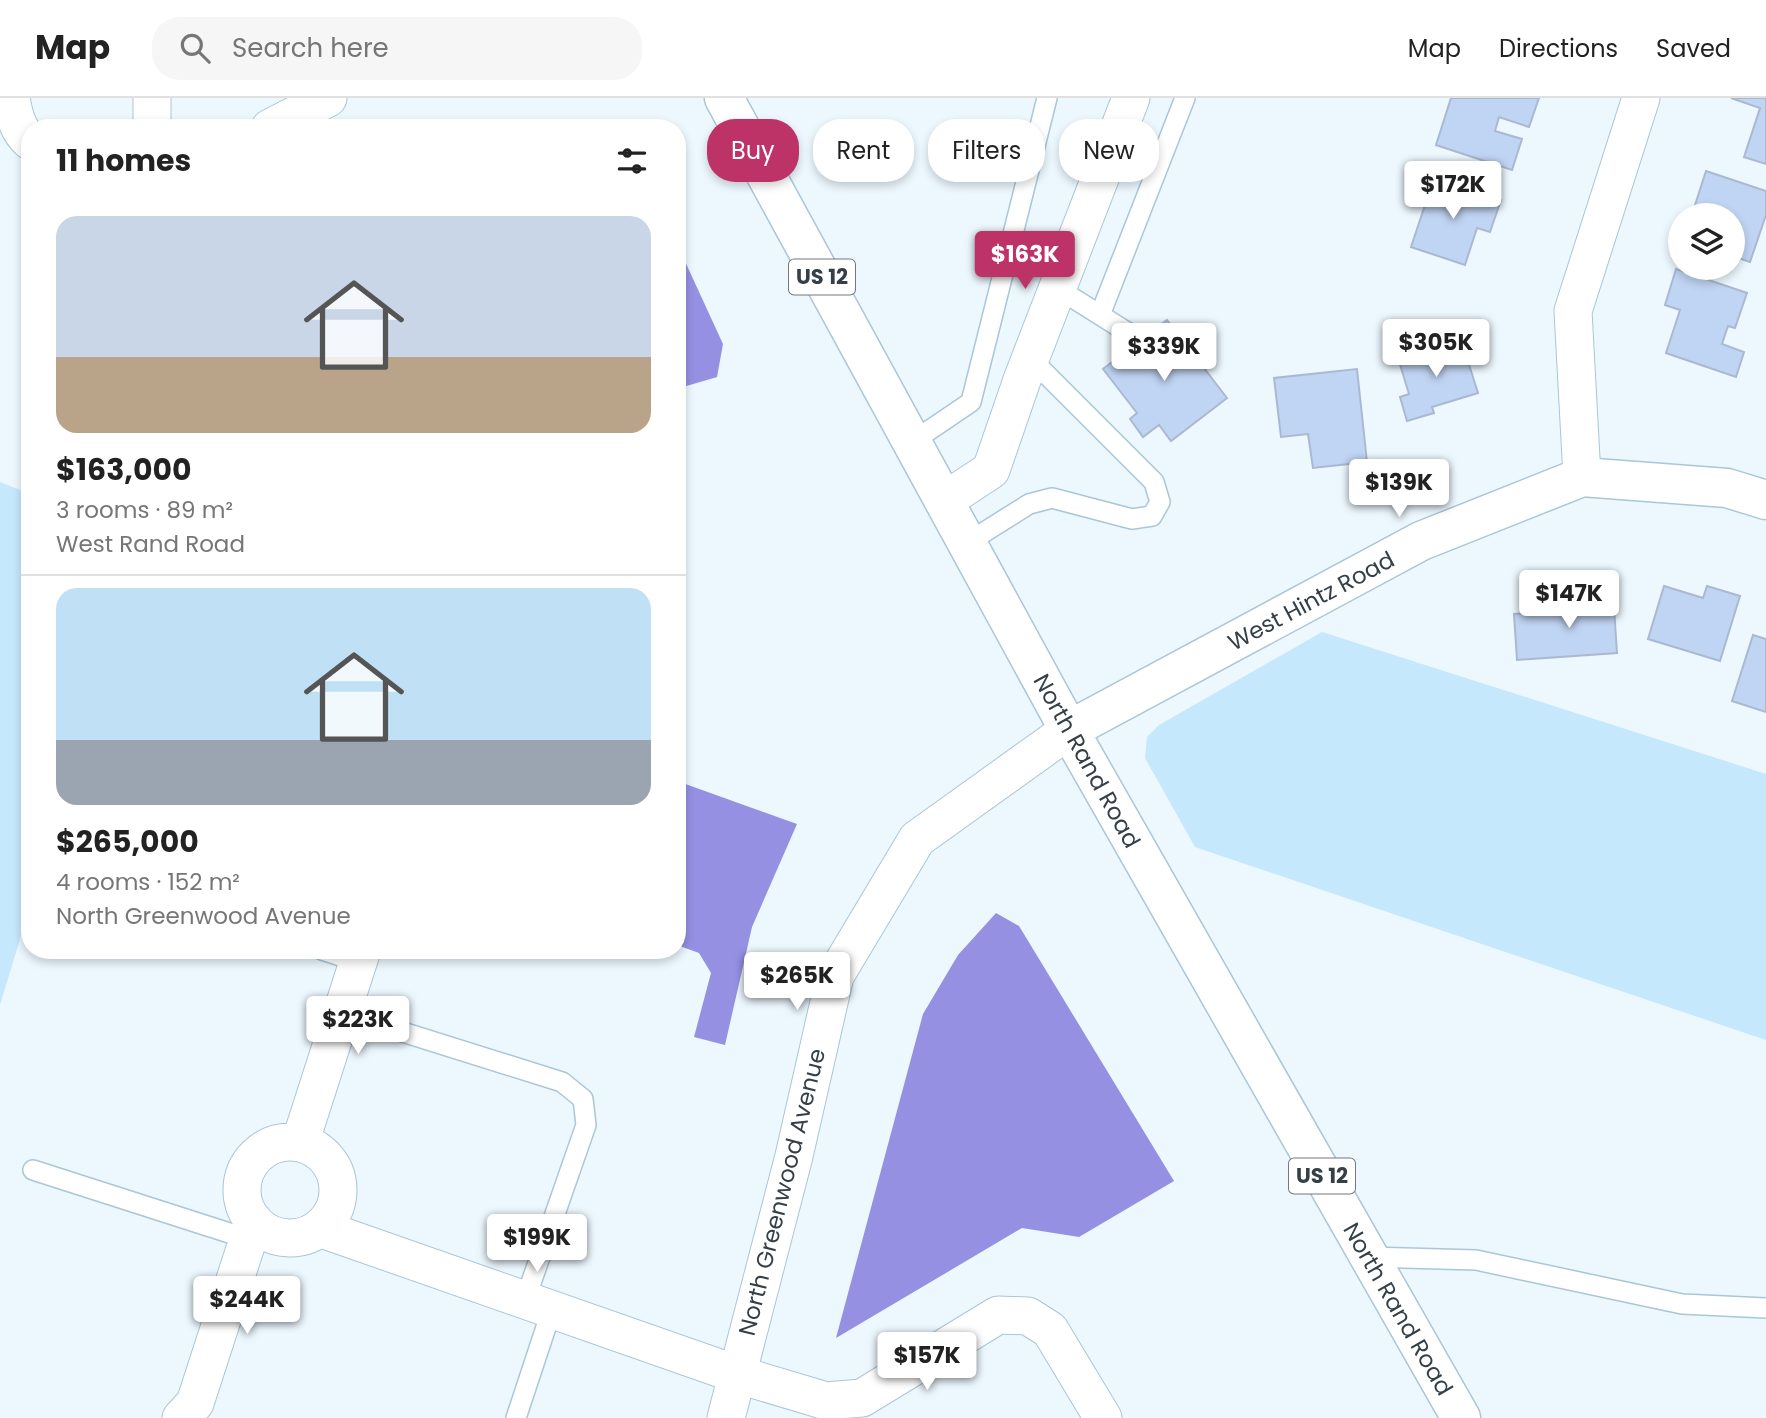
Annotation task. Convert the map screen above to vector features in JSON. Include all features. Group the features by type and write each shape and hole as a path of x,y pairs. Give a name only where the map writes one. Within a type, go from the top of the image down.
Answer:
{"main road":[{"name":"North Rand Road","path":"724,98 1069,730 1461,1418"},
{"name":"West Hintz Road","path":"1069,730 1421,541 1582,477 1727,488 1766,500"}],"street":[{"path":"11,98 15,120 21,131"},
{"path":"152,98 152,119"},
{"path":"287,119 328,98"},
{"path":"944,501 991,470 1030,358 1131,98"},
{"path":"1582,477 1573,311 1641,98"},
{"name":"North Greenwood Avenue","path":"726,1418 794,1156 835,976 918,839 1069,730"},
{"path":"300,1143 359,959"},
{"path":"181,1418 195,1403 251,1230 243,1199 242,1186 246,1170 257,1156 270,1147 283,1143 300,1143 312,1147 326,1158 334,1171 338,1188 336,1205 328,1220 304,1236 293,1238 251,1230"},
{"path":"319,1228 736,1374 826,1401 862,1398 998,1315 1028,1316 1050,1330 1103,1418"}],"lane":[{"path":"912,442 971,402 1047,98"},
{"path":"1100,315 1185,98"},
{"path":"1057,288 1127,332"},
{"path":"967,543 1029,504 1052,498 1132,519 1152,516 1160,502 1154,482 1030,358"},
{"path":"342,1013 562,1082 583,1099 586,1125 539,1305 516,1418"},
{"path":"33,1170 251,1230"},
{"path":"1369,1257 1476,1260 1682,1304 1766,1308"}],"shaded area":[{"path":"686,264 723,344 717,377 686,386"},
{"path":"0,482 21,490 21,936 0,1005"},
{"path":"1322,632 1766,774 1766,1040 1195,847 1145,758 1147,737 1159,725"},
{"path":"686,784 797,824 752,927 725,1045 694,1037 711,973 699,953 686,948"},
{"path":"996,913 1019,926 1174,1181 1079,1237 1022,1228 836,1338 923,1014 958,955"}],"building":[{"path":"1451,98 1539,98 1529,127 1499,117 1495,131 1522,139 1512,170 1436,145"},
{"path":"1731,98 1766,98 1766,164 1744,157 1760,108"},
{"path":"1706,171 1766,191 1766,215 1750,262 1745,260 1745,203 1696,203"},
{"path":"1434,178 1501,200 1490,232 1477,228 1465,265 1411,247"},
{"path":"1673,280 1709,280 1747,293 1735,328 1728,326 1722,344 1744,352 1736,377 1666,353 1680,310 1665,305"},
{"path":"1167,320 1227,398 1171,441 1159,425 1143,437 1130,419 1137,413 1103,369"},
{"path":"1461,339 1478,393 1432,407 1434,413 1407,421 1400,397 1409,394 1398,358"},
{"path":"1357,369 1367,462 1313,468 1308,434 1281,437 1274,378"},
{"path":"1664,586 1703,598 1707,586 1740,596 1720,661 1648,639"},
{"path":"1613,592 1617,653 1517,660 1514,614 1575,610 1574,595"},
{"path":"1753,635 1766,639 1766,712 1732,701"}]}
